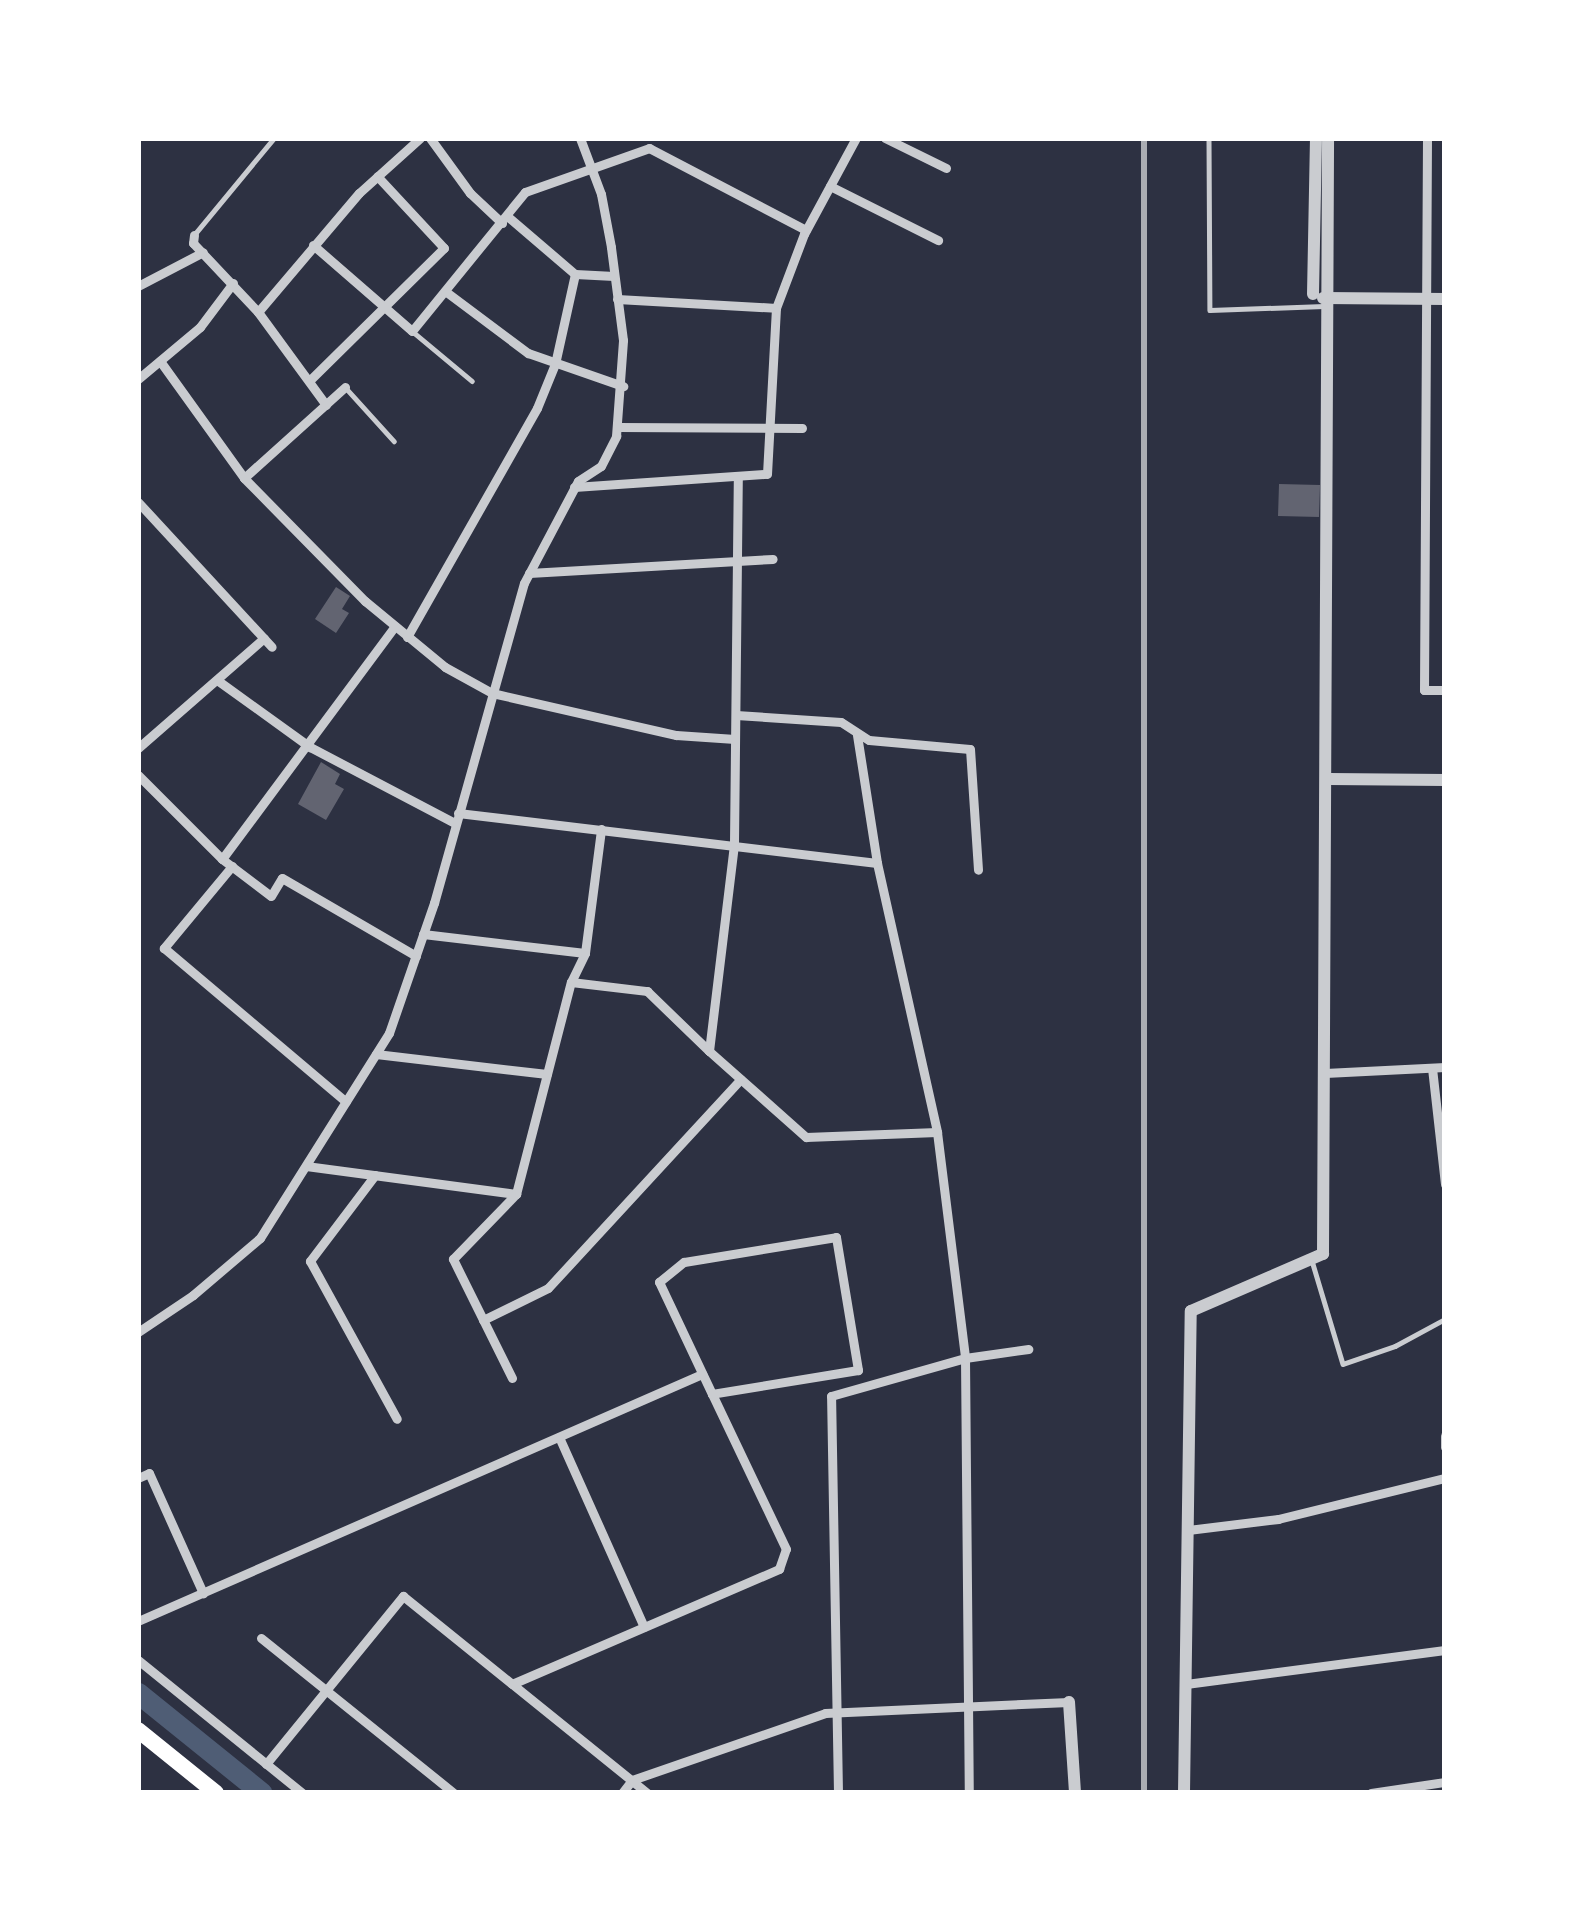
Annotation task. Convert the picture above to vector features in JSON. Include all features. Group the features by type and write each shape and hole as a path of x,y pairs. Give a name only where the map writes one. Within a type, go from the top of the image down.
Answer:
{"highway":[{"path":"138,1730 216,1793"}],"street":[{"path":"258,312 376,176 420,138"},
{"path":"430,138 470,194 575,274 614,276"},
{"path":"138,1332 194,1295 260,1238 389,1034 529,573 574,487 601,466 618,427 623,386 614,276 601,194 580,138"},
{"path":"574,487 767,474 776,308 806,230 856,138"},
{"path":"885,138 946,169"},
{"path":"1184,1793 1191,1312 1323,1254 1329,779 1316,138"},
{"path":"1320,300 1328,138"},
{"path":"1427,138 1424,690 1445,690"},
{"path":"313,245 412,331 525,192 649,148 806,230"},
{"path":"310,380 445,248 376,176"},
{"path":"830,186 938,240"},
{"path":"194,236 193,243 258,312 326,405"},
{"path":"138,286 203,252"},
{"path":"407,637 537,408 555,364 575,274"},
{"path":"138,380 200,327 233,284"},
{"path":"445,291 503,340 555,364 623,386"},
{"path":"1320,300 1445,298"},
{"path":"617,299 776,308"},
{"path":"160,362 244,478 395,626 445,667 492,693 676,735 735,739"},
{"path":"244,478 345,387"},
{"path":"618,427 802,428"},
{"path":"709,1051 734,844 739,476"},
{"path":"138,502 268,643 138,748"},
{"path":"529,573 773,559"},
{"path":"346,1102 164,948 395,626"},
{"path":"217,680 310,747 456,818 601,829 877,863"},
{"path":"736,715 841,722 857,735 970,749 978,870"},
{"path":"857,735 877,863 937,1132 965,1358 969,1793"},
{"path":"138,775 227,863 271,896 282,878 416,956"},
{"path":"1329,779 1445,780"},
{"path":"512,1378 453,1258 516,1194 571,982 585,952 601,829"},
{"path":"423,934 585,952"},
{"path":"571,982 647,992 806,1138 937,1132"},
{"path":"376,1054 547,1074"},
{"path":"1325,1072 1445,1067"},
{"path":"1432,1068 1445,1184"},
{"path":"483,1320 548,1288 741,1079"},
{"path":"306,1166 516,1194"},
{"path":"375,1175 310,1261 397,1420"},
{"path":"512,1684 779,1569 786,1549 702,1374 659,1282 684,1262 836,1237 858,1370 712,1394"},
{"path":"838,1793 831,1396 965,1358 1028,1349"},
{"path":"138,1621 702,1374"},
{"path":"1445,1436 1445,1447"},
{"path":"559,1437 644,1627"},
{"path":"138,1478 149,1473 203,1593"},
{"path":"1188,1530 1278,1519 1445,1478"},
{"path":"266,1764 403,1596 647,1793"},
{"path":"261,1638 454,1793"},
{"path":"1186,1684 1445,1649"},
{"path":"138,1660 302,1793"},
{"path":"622,1793 632,1780 836,1712 1069,1702 1076,1793"},
{"path":"1371,1793 1445,1782"}],"lane":[{"path":"194,236 274,138"},
{"path":"1209,138 1210,310 1320,300"},
{"path":"412,331 472,381"},
{"path":"345,387 394,441"},
{"path":"1312,1258 1343,1364 1395,1346 1445,1319"}],"building":[{"path":"1279,484 1320,485 1319,517 1278,516"},
{"path":"336,587 350,596 342,609 349,613 336,633 315,619"},
{"path":"321,762 340,774 335,784 344,789 326,820 298,804"}],"waterway":[{"path":"138,1693 262,1793"}],"railway":[{"path":"1144,138 1144,1793"}]}
